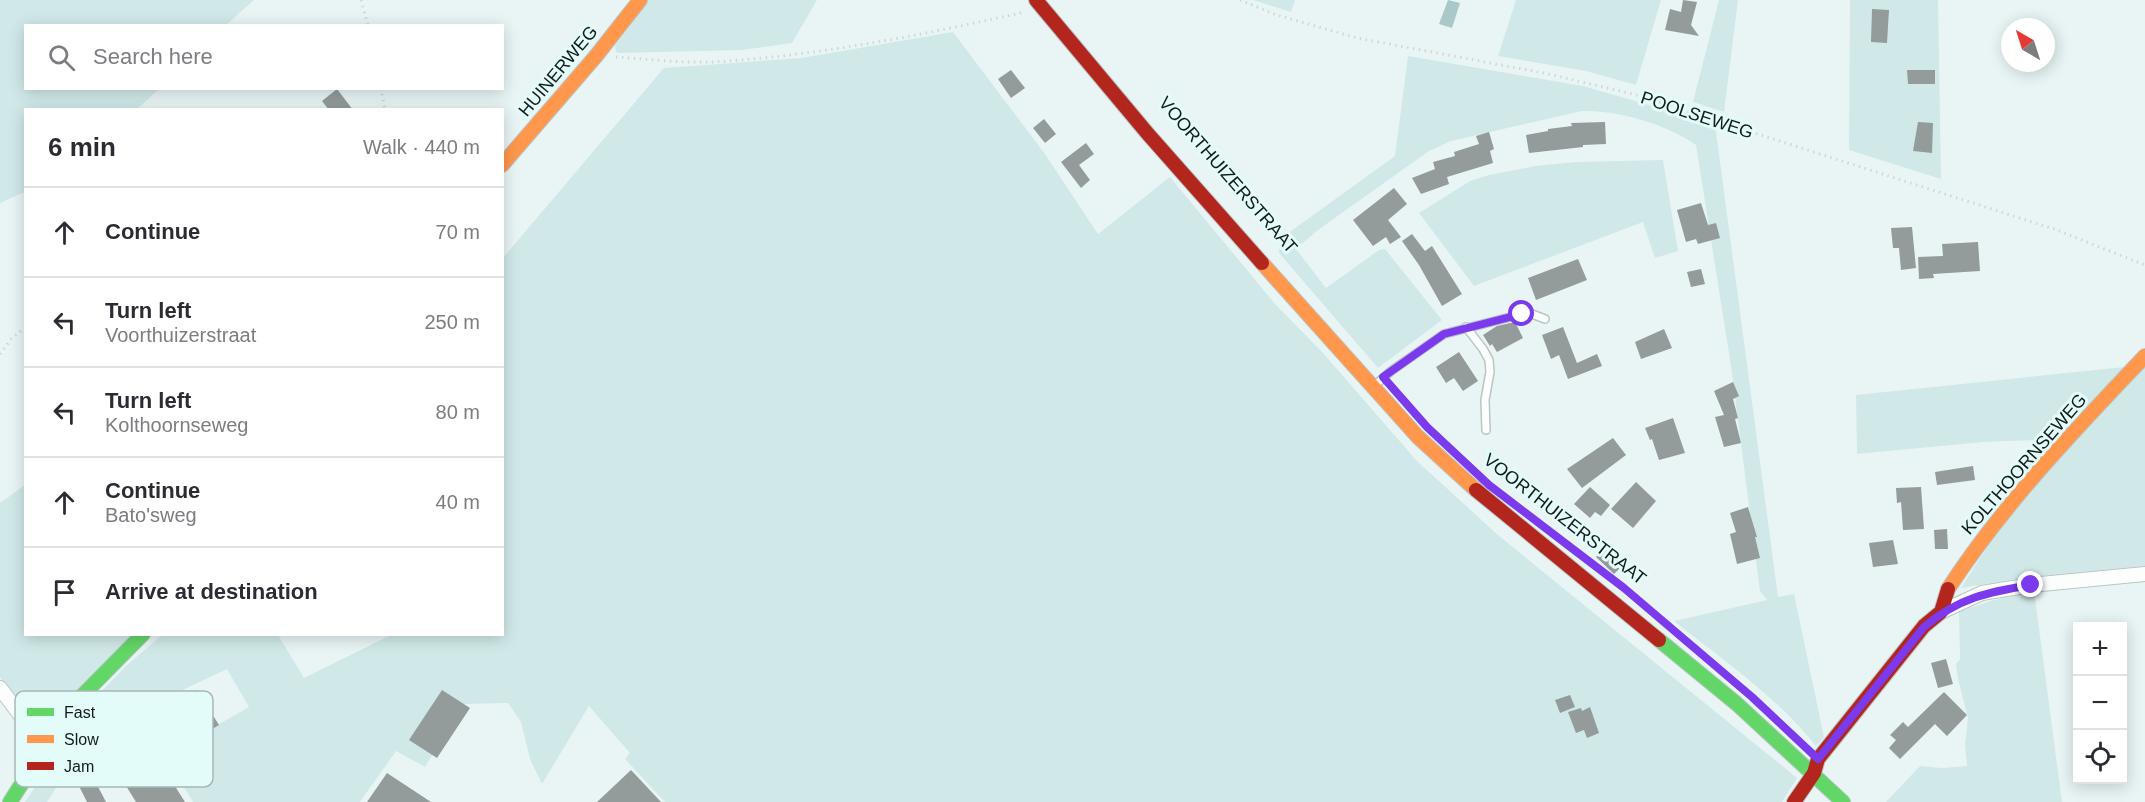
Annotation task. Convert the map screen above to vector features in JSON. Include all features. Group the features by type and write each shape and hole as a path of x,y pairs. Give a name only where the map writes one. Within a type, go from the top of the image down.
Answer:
{"main road":[{"name":"HUINERWEG","path":"504,163 596,56 640,0"},
{"name":"VOORTHUIZERSTRAAT","path":"1039,4 1148,134 1418,437 1479,492 1737,704 1843,802"},
{"name":"KOLTHOORNSEWEG","path":"1794,802 1814,773 1818,759 1924,627 1941,612 1947,591 2000,515 2054,452 2145,356"},
{"path":"87,691 141,636"},
{"path":"10,802 20,787"}],"street":[{"path":"1941,612 1982,593 2031,585 2145,574"},
{"path":"0,688 15,708"}],"lane":[{"path":"1372,387 1444,334 1522,314 1532,314 1545,319"},
{"path":"1466,327 1483,349 1488,360 1490,372 1485,400 1486,430"}],"path":[{"path":"361,0 367,24"},
{"name":"POOLSEWEG","path":"1240,0 1277,15 1357,38 1544,73 1633,94 2054,229 2145,265"},
{"path":"596,56 710,62 786,55 945,30 1039,4"},
{"path":"381,90 385,108"},
{"path":"0,354 11,339 24,329"}],"shaded area":[{"path":"0,0 254,0 227,24 24,24 24,90 158,90 138,108 24,108 24,192 0,203"},
{"path":"649,0 817,0 792,43 742,50 616,52 615,46"},
{"path":"1253,0 1295,0 1291,12"},
{"path":"1448,0 1460,3 1452,28 1439,24"},
{"path":"1516,0 1661,0 1636,85 1586,71 1498,56"},
{"path":"1719,0 1738,0 1724,112 1693,102"},
{"path":"1850,0 1938,0 1941,179 1849,150"},
{"path":"953,32 1045,154 1098,234 1170,177 1276,305 1323,353 1417,461 1498,535 1797,778 1782,802 665,802 625,759 630,753 589,706 542,784 530,759 521,722 508,703 464,704 425,767 396,751 360,802 193,802 184,787 213,787 213,728 249,707 227,669 181,691 102,691 161,636 279,636 304,678 389,636 504,636 504,257 664,68 801,58"},
{"path":"1408,56 1583,86 1715,124 1778,597 1794,594 1824,737 1816,746 1767,695 1674,621 1767,600 1760,591 1731,366 1696,145 1671,131 1641,120 1611,113 1582,111 1451,141 1429,151 1318,230 1296,249 1326,288 1379,250 1385,249 1442,320 1378,368 1279,253 1280,239 1395,156"},
{"path":"1663,160 1678,251 1655,258 1643,222 1474,286 1419,213 1470,181 1489,175 1535,166 1575,162"},
{"path":"2124,367 2055,439 1983,442 1857,454 1856,395"},
{"path":"2145,367 2145,566 2029,577 1961,588 1987,547 2028,492"},
{"path":"24,486 24,636 136,636 80,691 15,691 15,698 0,677 0,503"},
{"path":"2034,591 2062,802 1886,802 1920,766 1942,768 1967,766 1965,745 1968,718 1956,664 1960,659 1959,612 1990,601"},
{"path":"35,787 56,787 47,802 25,802"}],"building":[{"path":"1683,0 1697,2 1691,25 1699,36 1665,30 1670,9 1681,12"},
{"path":"1872,9 1889,10 1887,43 1871,42"},
{"path":"1011,70 1025,88 1011,98 998,79"},
{"path":"1907,70 1935,70 1935,84 1908,84"},
{"path":"338,90 351,108 327,108 322,101"},
{"path":"1044,119 1056,134 1045,143 1033,128"},
{"path":"1605,122 1606,144 1529,153 1526,135 1572,126 1571,123"},
{"path":"1918,122 1933,123 1932,153 1913,151"},
{"path":"1489,132 1494,149 1490,151 1493,163 1447,177 1449,184 1421,194 1412,178 1435,169 1433,162 1455,156 1454,152 1479,144 1476,136"},
{"path":"1086,143 1094,154 1079,165 1090,180 1081,188 1061,162"},
{"path":"1394,188 1407,204 1388,220 1401,237 1390,244 1386,237 1373,246 1353,220"},
{"path":"1701,203 1708,225 1716,223 1720,238 1698,244 1696,239 1686,242 1677,210"},
{"path":"1912,227 1916,268 1901,270 1899,248 1893,248 1891,228"},
{"path":"1412,234 1425,251 1432,246 1462,294 1442,306 1419,265 1402,241"},
{"path":"1978,242 1980,271 1933,274 1934,278 1919,279 1918,257 1943,256 1942,244"},
{"path":"1578,259 1587,280 1536,300 1528,278"},
{"path":"1701,269 1705,284 1691,287 1687,272"},
{"path":"1515,322 1523,338 1497,352 1483,335 1497,326"},
{"path":"1563,327 1577,363 1597,354 1602,366 1568,379 1559,355 1551,359 1542,335"},
{"path":"1664,329 1672,348 1641,359 1635,342"},
{"path":"1459,352 1478,381 1463,391 1454,378 1446,383 1436,367"},
{"path":"1733,382 1739,396 1733,399 1741,443 1724,447 1715,417 1724,415 1714,391"},
{"path":"1673,418 1685,453 1659,460 1652,439 1650,440 1645,428"},
{"path":"1613,438 1626,455 1582,488 1567,469"},
{"path":"1973,466 1975,480 1937,485 1935,472"},
{"path":"1636,482 1656,501 1633,528 1611,509"},
{"path":"1590,487 1610,505 1601,516 1595,512 1590,518 1574,504"},
{"path":"1921,487 1924,529 1903,530 1901,502 1897,503 1896,488"},
{"path":"1748,507 1757,537 1755,537 1760,558 1737,564 1730,534 1736,532 1730,513"},
{"path":"1947,529 1948,549 1935,549 1934,530"},
{"path":"1893,540 1898,564 1873,567 1869,543"},
{"path":"1606,546 1625,563 1614,574 1596,557"},
{"path":"1946,659 1953,684 1938,688 1931,663"},
{"path":"442,690 470,708 437,758 409,740"},
{"path":"1944,692 1967,715 1947,736 1935,724 1900,759 1889,748 1896,740 1890,735 1903,722 1908,727"},
{"path":"1570,695 1575,707 1560,713 1555,700"},
{"path":"1590,707 1599,733 1587,738 1584,730 1576,733 1568,712 1581,708 1582,711"},
{"path":"213,715 219,725 213,729"},
{"path":"631,770 661,802 597,802"},
{"path":"387,773 431,802 367,802"},
{"path":"80,787 98,787 106,802 87,802"},
{"path":"127,787 175,787 185,802 136,802"}],"traffic: fast":[{"path":"87,691 141,636"},
{"path":"1659,640 1737,704 1843,802"},
{"path":"10,802 20,787"}],"traffic: slow":[{"path":"504,163 596,56 640,0"},
{"path":"1262,263 1418,437 1476,490"},
{"path":"1948,589 2016,497 2145,356"}],"traffic: jam":[{"path":"1036,0 1148,134 1262,263"},
{"path":"1476,490 1659,640"},
{"path":"1794,802 1814,773 1818,759 1924,626 1941,612 1948,589"}],"route":[{"path":"1522,314 1444,334 1383,377 1427,427 1489,485 1624,588 1752,697 1818,759 1924,627 1941,612 1982,593 2031,585"}]}
